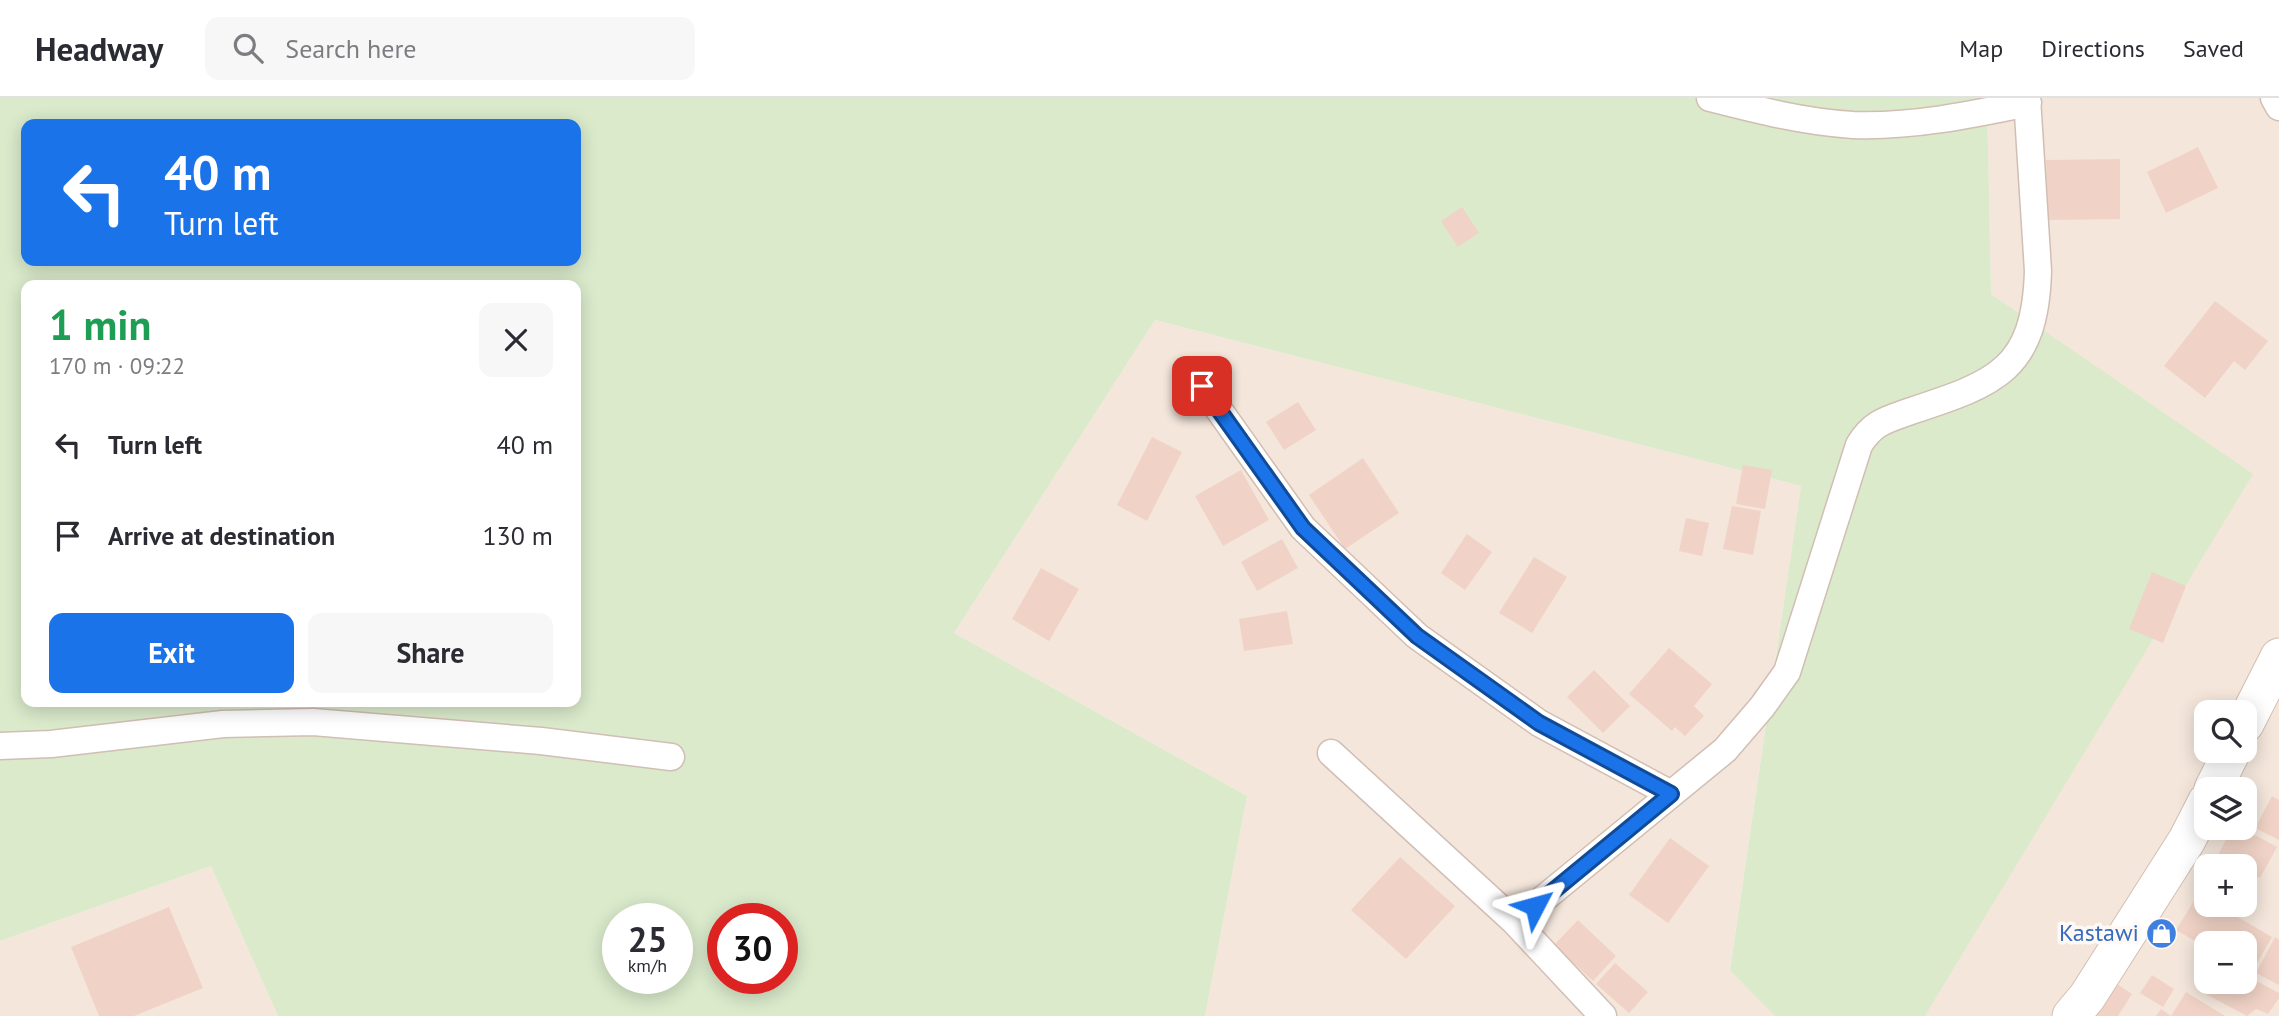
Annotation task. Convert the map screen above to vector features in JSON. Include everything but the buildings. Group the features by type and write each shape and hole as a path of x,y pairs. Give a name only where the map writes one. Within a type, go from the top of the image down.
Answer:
{"main road":[{"path":"2257,700 2279,657"},
{"path":"2071,1016 2087,997 2194,826"}],"street":[{"path":"1515,922 1725,750 1762,707 1787,672 1859,445 1867,433 1874,425 1891,418 1958,396 2006,369 2019,354 2034,317 2038,271 2028,100 1942,121 1854,125 1808,120 1710,98"},
{"path":"2274,98 2279,107"},
{"path":"1202,386 1303,528 1417,636 1539,723 1671,794"},
{"path":"0,746 51,744 223,724 313,722 541,741 671,757"},
{"path":"1331,753 1515,922 1603,1016"}],"shaded area":[{"path":"1987,98 2279,98 2279,1016 1925,1016 2252,474 1991,294"},
{"path":"1155,320 1801,486 1730,969 1775,1016 1205,1016 1247,796 954,633"},
{"path":"211,866 278,1016 0,1016 0,941"}],"green space":[{"path":"0,98 1987,98 1991,294 2253,474 1925,1016 1775,1016 1730,970 1801,486 1155,320 954,633 1247,796 1205,1016 278,1016 211,866 0,941"}],"place":[{"name":"Kastawi","path":"2162,933"}],"route":[{"path":"1202,386 1303,528 1417,636 1539,723 1671,794 1535,906"}]}
